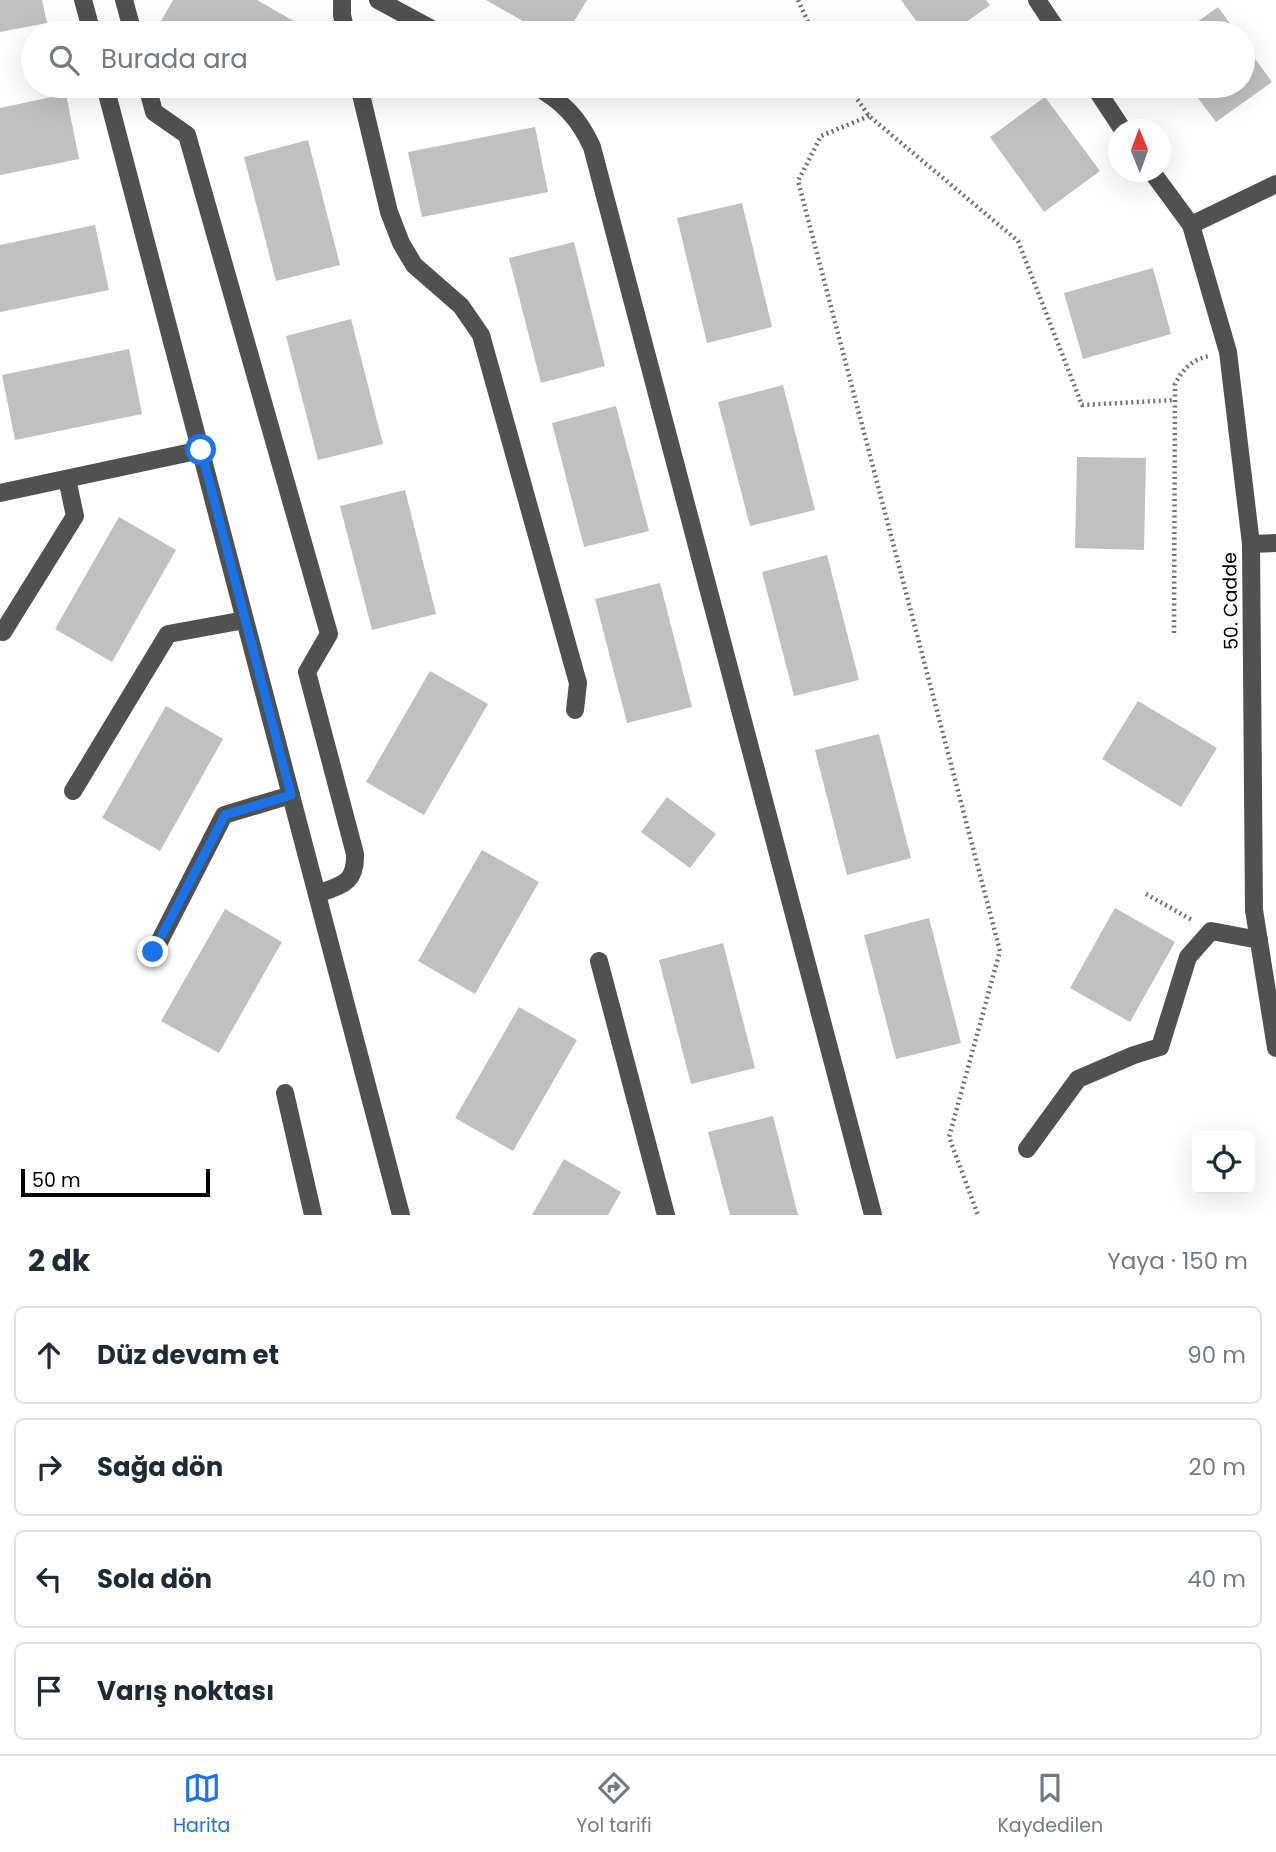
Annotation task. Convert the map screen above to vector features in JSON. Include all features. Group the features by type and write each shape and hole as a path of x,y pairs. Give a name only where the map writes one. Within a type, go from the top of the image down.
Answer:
{"street":[{"path":"83,0 89,21"},
{"path":"124,0 130,21"},
{"path":"342,0 343,21"},
{"path":"378,0 417,21"},
{"path":"1037,0 1051,21"},
{"path":"108,98 317,894 396,1214"},
{"path":"150,98 154,111 187,135 329,634 307,672 355,854 355,868 349,880 317,894"},
{"path":"362,98 389,212 401,243 414,265 461,306 481,335 578,683 575,710"},
{"path":"554,98 569,108 592,147 873,1215"},
{"path":"1102,98 1116,119"},
{"name":"50. Cadde","path":"1159,182 1191,225 1228,352 1251,544 1254,910 1276,1048"},
{"path":"1191,225 1276,184"},
{"path":"0,493 201,450"},
{"path":"3,632 75,516 67,479"},
{"path":"1251,544 1276,543"},
{"path":"73,791 168,634 245,620"},
{"path":"153,952 225,815 291,795"},
{"path":"1027,1149 1078,1079 1160,1047 1188,957 1211,931 1259,940"},
{"path":"599,961 666,1215"},
{"path":"285,1093 313,1215"}],"path":[{"path":"798,0 808,21"},
{"path":"856,98 869,116 1018,241 1082,405 1175,400"},
{"path":"869,116 821,136 798,181 1000,951 949,1137 978,1215"},
{"path":"1174,633 1175,384 1183,368 1203,357 1228,352"},
{"path":"1146,894 1211,931"}],"building":[{"path":"0,0 42,0 47,21 21,21 21,28 0,32"},
{"path":"173,0 257,0 294,21 161,21"},
{"path":"486,0 587,0 574,21 523,21"},
{"path":"901,0 986,0 990,5 968,21 916,21"},
{"path":"1218,7 1228,21 1199,21"},
{"path":"1255,59 1272,82 1255,94"},
{"path":"47,98 67,98 79,159 0,175 0,108"},
{"path":"1046,98 1100,171 1044,212 990,137"},
{"path":"1198,98 1250,98 1216,122"},
{"path":"535,127 548,192 422,217 408,152"},
{"path":"308,140 340,265 276,281 244,157"},
{"path":"742,203 772,327 707,343 677,218"},
{"path":"95,225 109,290 0,312 0,245"},
{"path":"574,242 605,366 541,383 509,258"},
{"path":"1153,268 1171,334 1083,359 1064,293"},
{"path":"351,319 383,444 318,460 286,336"},
{"path":"129,349 142,414 15,440 2,375"},
{"path":"783,385 815,510 750,526 718,402"},
{"path":"616,406 649,531 584,547 552,423"},
{"path":"1077,457 1146,458 1144,550 1075,548"},
{"path":"405,490 436,614 372,630 340,506"},
{"path":"119,517 176,550 112,662 55,629"},
{"path":"827,555 859,680 794,696 762,572"},
{"path":"660,583 692,707 627,723 595,599"},
{"path":"430,671 488,704 424,815 366,782"},
{"path":"1138,701 1217,748 1181,807 1102,759"},
{"path":"166,706 223,739 160,851 102,818"},
{"path":"879,734 911,858 847,875 815,750"},
{"path":"667,797 716,834 690,868 641,832"},
{"path":"482,850 539,882 475,994 418,961"},
{"path":"1115,908 1175,942 1130,1022 1070,988"},
{"path":"225,909 282,942 219,1053 161,1021"},
{"path":"929,918 961,1043 896,1059 864,935"},
{"path":"723,943 755,1068 691,1084 659,960"},
{"path":"519,1007 577,1040 513,1151 455,1118"},
{"path":"773,1116 798,1215 730,1215 708,1132"},
{"path":"564,1159 621,1192 608,1215 532,1215"}],"route":[{"path":"153,952 225,815 291,795 201,450"}]}
